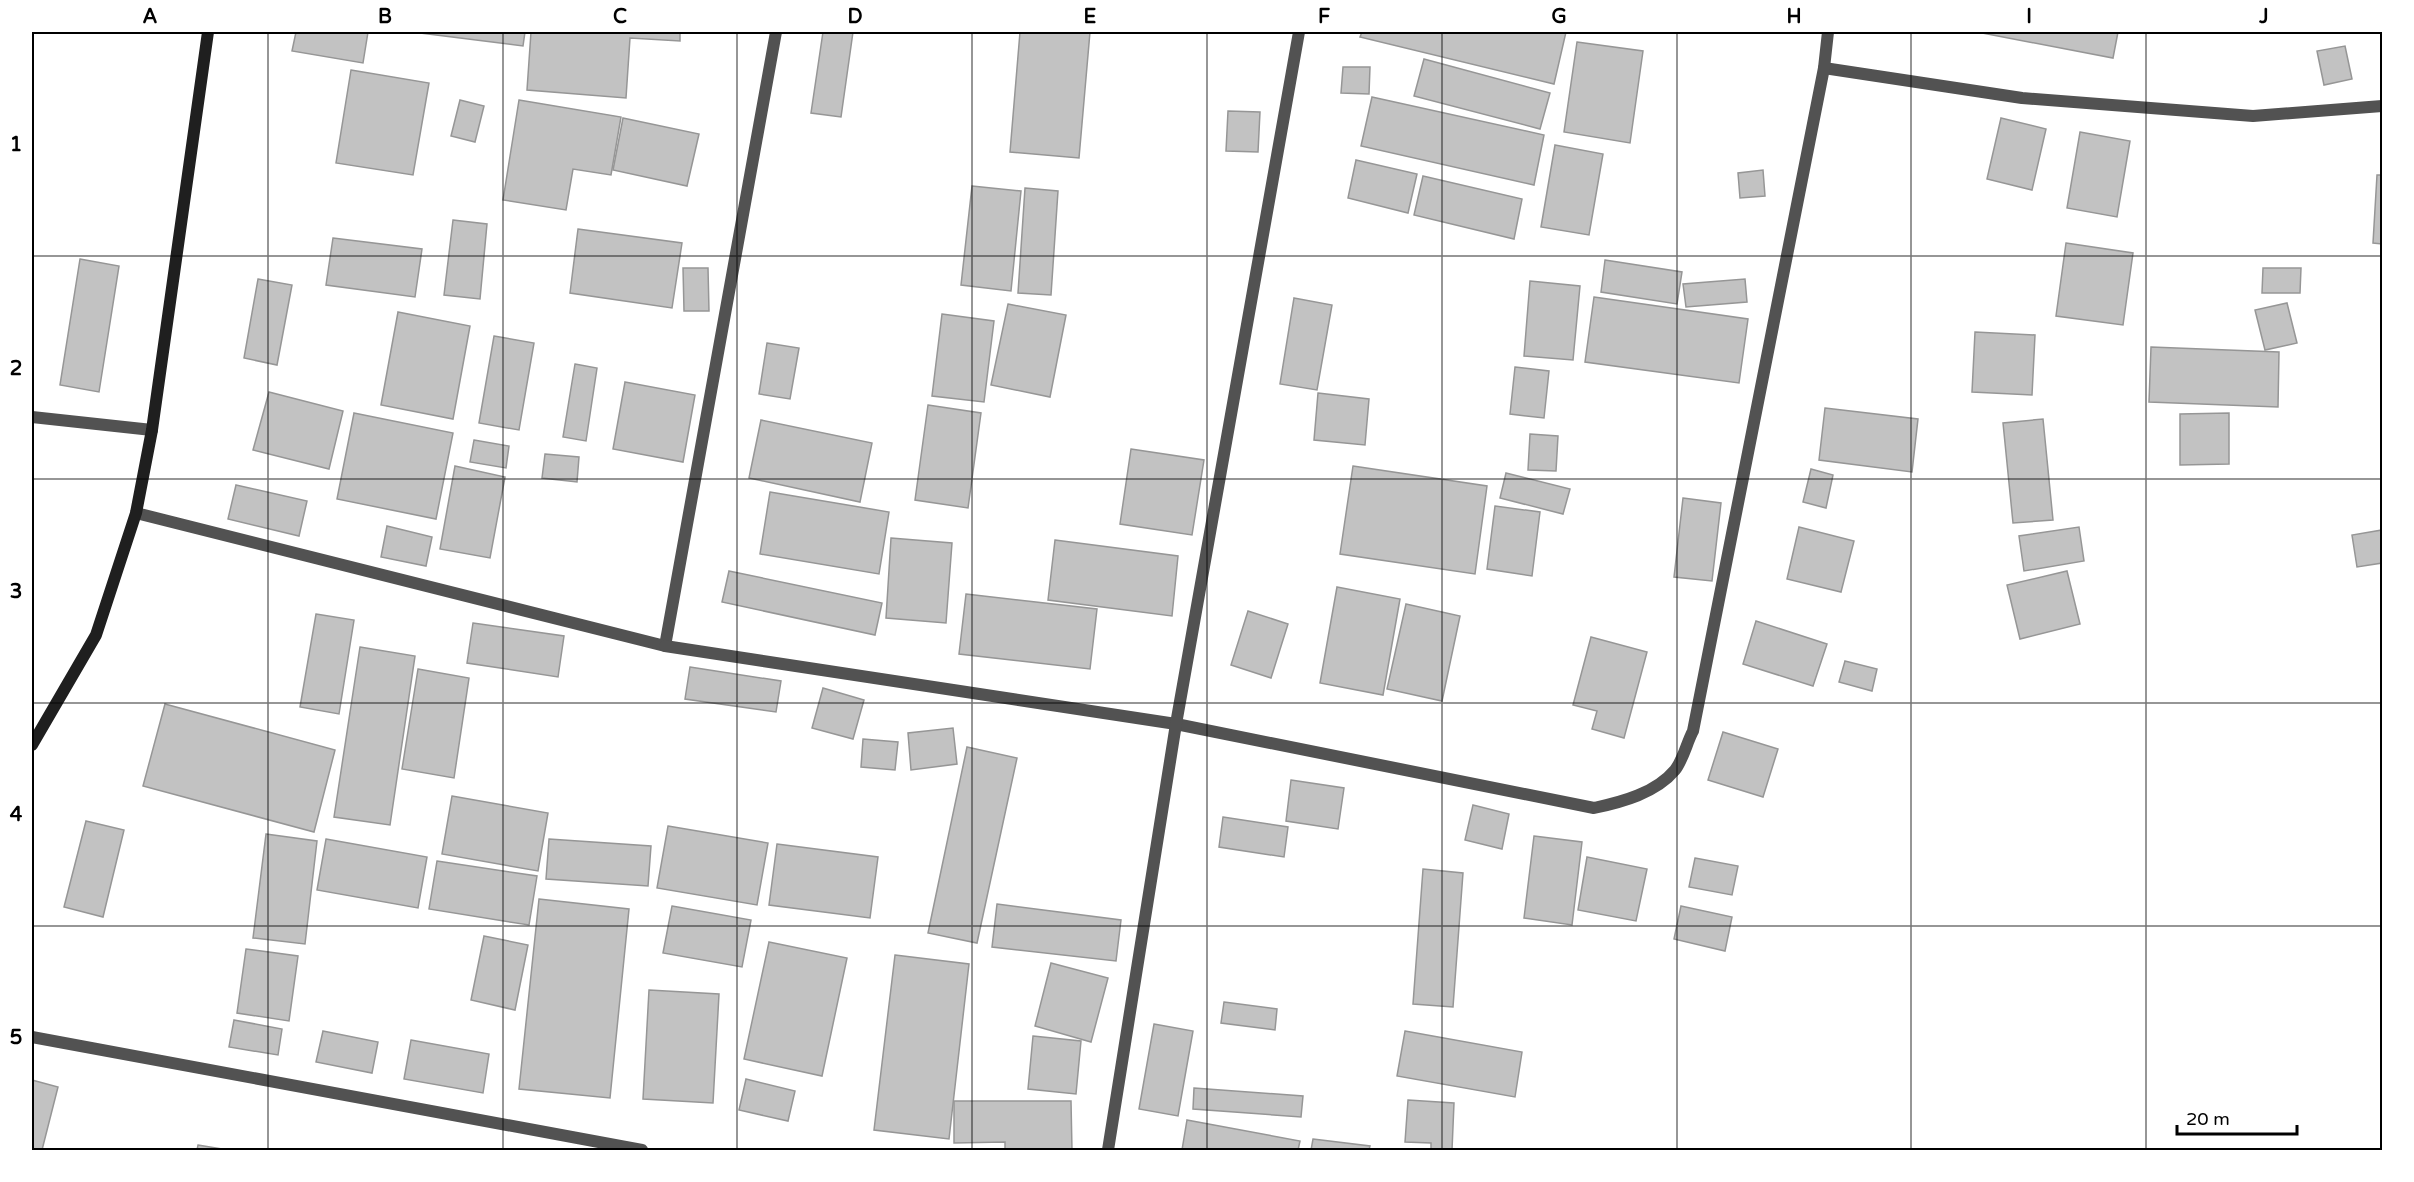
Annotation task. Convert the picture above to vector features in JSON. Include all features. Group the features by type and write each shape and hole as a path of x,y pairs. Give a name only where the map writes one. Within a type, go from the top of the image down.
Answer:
{"street":[{"path":"32,745 96,635 136,513 152,430 208,32"},
{"path":"665,646 776,32"},
{"path":"1108,1150 1176,723 1299,32"},
{"path":"136,513 665,646 1176,723 1594,808 1625,802 1653,787 1675,770 1693,730 1824,68 1828,32"},
{"path":"1824,68 2022,99 2253,116 2382,106"},
{"path":"32,417 152,430"},
{"path":"32,1037 642,1150"}],"building":[{"path":"296,32 368,32 363,63 292,51"},
{"path":"412,32 525,32 523,46"},
{"path":"531,32 680,32 680,41 630,38 626,98 527,90"},
{"path":"823,32 853,32 841,117 811,113"},
{"path":"1020,32 1090,32 1079,158 1010,152"},
{"path":"1362,32 1566,32 1554,84 1360,37"},
{"path":"1977,32 2118,32 2113,58"},
{"path":"1577,42 1643,51 1630,143 1564,132"},
{"path":"2345,46 2352,79 2324,85 2317,51"},
{"path":"1424,59 1550,93 1540,129 1414,96"},
{"path":"1343,67 1370,67 1369,94 1341,93"},
{"path":"351,70 429,83 413,175 336,163"},
{"path":"1372,97 1544,135 1534,185 1361,146"},
{"path":"460,100 484,106 475,142 451,136"},
{"path":"519,100 621,117 611,175 573,169 566,210 503,200"},
{"path":"1228,111 1260,112 1258,152 1226,151"},
{"path":"623,118 699,134 687,186 613,170"},
{"path":"2001,118 2046,129 2032,190 1987,179"},
{"path":"2080,132 2130,141 2117,217 2067,208"},
{"path":"1555,145 1603,154 1589,235 1541,227"},
{"path":"1356,160 1417,174 1408,213 1348,198"},
{"path":"1763,170 1765,196 1740,198 1738,173"},
{"path":"2377,175 2382,175 2382,244 2373,243"},
{"path":"1423,176 1522,199 1514,239 1414,215"},
{"path":"972,186 1021,191 1011,291 961,285"},
{"path":"1025,188 1058,191 1051,295 1018,293"},
{"path":"453,220 487,224 480,299 444,295"},
{"path":"578,229 682,243 672,308 570,293"},
{"path":"333,238 422,249 415,297 326,285"},
{"path":"2066,243 2133,253 2123,325 2056,316"},
{"path":"80,259 119,266 99,392 60,385"},
{"path":"1605,260 1682,272 1677,304 1601,292"},
{"path":"683,268 708,268 709,311 684,311"},
{"path":"2263,268 2301,268 2300,293 2262,293"},
{"path":"258,279 292,285 277,365 244,358"},
{"path":"1745,279 1747,302 1686,307 1683,284"},
{"path":"1530,281 1580,286 1573,360 1524,356"},
{"path":"1594,297 1748,319 1739,383 1585,362"},
{"path":"1294,298 1332,305 1317,390 1280,384"},
{"path":"2287,303 2297,343 2265,350 2255,310"},
{"path":"1008,304 1066,315 1050,397 991,385"},
{"path":"398,312 470,326 453,419 381,405"},
{"path":"942,314 994,321 984,402 932,396"},
{"path":"1975,332 2035,335 2032,395 1972,392"},
{"path":"494,336 534,343 519,430 479,423"},
{"path":"767,343 799,348 790,399 759,394"},
{"path":"2151,347 2279,352 2278,407 2149,402"},
{"path":"575,364 597,368 586,441 563,437"},
{"path":"1515,367 1549,371 1544,418 1510,414"},
{"path":"625,382 695,395 683,462 613,449"},
{"path":"269,392 343,411 329,469 253,450"},
{"path":"1318,393 1369,399 1365,445 1314,440"},
{"path":"928,405 981,413 968,508 915,500"},
{"path":"1825,408 1918,419 1912,472 1819,460"},
{"path":"354,413 453,433 436,519 337,499"},
{"path":"2229,413 2229,464 2180,465 2180,414"},
{"path":"2043,419 2053,520 2013,523 2003,423"},
{"path":"761,420 872,443 860,502 749,478"},
{"path":"1530,434 1558,436 1556,471 1528,470"},
{"path":"474,440 509,446 506,468 470,462"},
{"path":"1131,449 1204,460 1192,535 1120,524"},
{"path":"545,454 579,457 577,482 542,478"},
{"path":"455,466 505,477 490,558 440,549"},
{"path":"1353,466 1487,486 1475,574 1340,554"},
{"path":"1811,469 1833,475 1826,508 1803,502"},
{"path":"1506,473 1570,489 1563,514 1500,498"},
{"path":"236,485 307,501 299,536 228,519"},
{"path":"770,492 889,512 879,574 760,554"},
{"path":"1683,498 1721,503 1712,581 1674,577"},
{"path":"1495,506 1540,512 1532,576 1487,569"},
{"path":"387,526 432,537 426,566 381,557"},
{"path":"1799,527 1854,541 1841,592 1787,579"},
{"path":"2079,527 2084,561 2024,571 2019,536"},
{"path":"2382,530 2382,563 2357,567 2352,535"},
{"path":"891,538 952,543 946,623 886,618"},
{"path":"1055,540 1178,556 1172,616 1048,600"},
{"path":"729,571 882,603 875,635 722,602"},
{"path":"2067,571 2080,624 2020,639 2007,585"},
{"path":"1337,587 1400,599 1383,695 1320,683"},
{"path":"966,594 1097,609 1090,669 959,654"},
{"path":"1406,604 1460,616 1442,701 1387,689"},
{"path":"1248,611 1288,624 1271,678 1231,665"},
{"path":"316,614 354,620 339,714 300,707"},
{"path":"1756,621 1827,644 1813,686 1743,664"},
{"path":"473,623 564,636 558,677 467,663"},
{"path":"1591,637 1647,652 1624,738 1592,729 1597,711 1573,705"},
{"path":"360,647 415,656 390,825 334,817"},
{"path":"1845,661 1877,669 1872,691 1839,682"},
{"path":"690,667 781,681 776,712 685,699"},
{"path":"418,669 469,678 454,778 402,769"},
{"path":"823,688 864,700 853,739 812,728"},
{"path":"165,704 335,750 314,832 143,786"},
{"path":"953,728 957,764 911,770 908,733"},
{"path":"1723,732 1778,749 1763,797 1708,780"},
{"path":"863,739 898,742 895,770 861,767"},
{"path":"967,747 1017,758 977,943 928,933"},
{"path":"1291,780 1344,788 1338,829 1286,821"},
{"path":"452,796 548,813 538,871 442,854"},
{"path":"1473,805 1509,814 1502,849 1465,840"},
{"path":"1223,817 1288,827 1284,857 1219,847"},
{"path":"86,821 124,830 103,917 64,907"},
{"path":"668,826 768,843 757,905 657,888"},
{"path":"266,834 317,841 305,944 253,938"},
{"path":"1534,836 1582,842 1572,925 1524,918"},
{"path":"326,839 427,857 418,908 317,890"},
{"path":"549,839 651,846 648,886 546,879"},
{"path":"777,844 878,857 870,918 769,905"},
{"path":"1587,857 1647,869 1636,921 1578,910"},
{"path":"1695,858 1738,866 1732,895 1689,887"},
{"path":"437,861 537,876 529,925 429,909"},
{"path":"1423,869 1463,873 1453,1007 1413,1004"},
{"path":"539,899 629,909 610,1098 519,1089"},
{"path":"997,904 1121,920 1116,961 992,947"},
{"path":"672,906 751,920 742,967 663,953"},
{"path":"1681,906 1732,917 1725,951 1674,939"},
{"path":"484,936 528,945 515,1010 471,1000"},
{"path":"769,942 847,958 822,1076 744,1059"},
{"path":"246,949 298,956 289,1021 237,1013"},
{"path":"895,955 969,964 949,1139 874,1130"},
{"path":"1051,963 1108,978 1091,1042 1035,1026"},
{"path":"649,990 719,994 713,1103 643,1099"},
{"path":"1224,1002 1277,1009 1275,1030 1221,1023"},
{"path":"234,1020 282,1029 278,1055 229,1047"},
{"path":"1154,1024 1193,1031 1178,1116 1139,1109"},
{"path":"323,1031 378,1042 372,1073 316,1062"},
{"path":"1405,1031 1522,1052 1515,1097 1397,1076"},
{"path":"1033,1036 1081,1041 1076,1094 1028,1089"},
{"path":"411,1040 489,1054 483,1093 404,1079"},
{"path":"746,1079 795,1091 788,1121 739,1110"},
{"path":"32,1080 58,1087 42,1150 32,1150"},
{"path":"1194,1088 1303,1096 1301,1117 1193,1109"},
{"path":"1408,1100 1454,1103 1452,1150 1431,1150 1431,1143 1405,1142"},
{"path":"954,1101 1071,1101 1072,1150 1005,1150 1005,1142 954,1143"},
{"path":"1187,1120 1300,1141 1298,1150 1182,1150"},
{"path":"1313,1139 1370,1146 1369,1150 1311,1150"},
{"path":"198,1145 228,1150 197,1150"}]}
